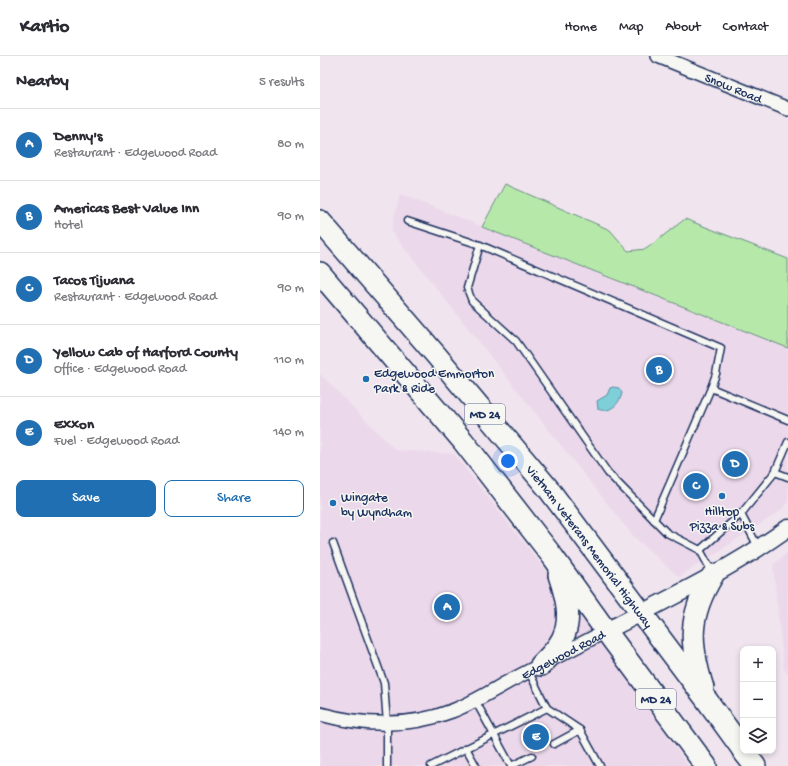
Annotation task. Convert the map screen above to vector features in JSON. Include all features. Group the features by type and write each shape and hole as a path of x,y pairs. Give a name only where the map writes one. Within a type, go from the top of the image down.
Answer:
{"highway":[{"name":"Vietnam Veterans Memorial Highway","path":"320,221 546,487 706,699 740,747"},
{"name":"MD 24","path":"320,273 463,441 553,557 706,766"},
{"path":"535,668 558,646 568,624 566,595 553,557"},
{"path":"706,699 693,648 693,632 694,618 698,604 713,575"},
{"name":"Vietnam Veterans Memorial Highway","path":"745,754 755,766"}],"street":[{"name":"Snow Road","path":"658,56 788,109"},
{"name":"Edgewood Road","path":"320,714 367,724 387,724 431,718 452,711 713,575 759,549 788,528"}],"lane":[{"path":"406,221 480,245 721,348 716,374 711,388 654,520"},
{"path":"480,245 467,288 472,301 516,342 608,473 667,533 700,550 713,575"},
{"path":"711,388 788,420"},
{"path":"700,550 741,514 775,472 788,442"},
{"path":"775,472 788,477"},
{"path":"741,514 759,549"},
{"path":"333,543 384,683 387,724 387,766"},
{"path":"535,668 547,708 580,730 600,766"},
{"path":"475,700 511,766 532,756"},
{"path":"431,766 547,708"},
{"path":"554,744 580,730"},
{"path":"466,748 476,766"}],"shaded area":[{"path":"400,194 788,348 788,502 779,512 679,577 633,536 391,231"},
{"path":"320,374 395,450 454,454 618,662 688,766 320,766"},
{"path":"788,552 788,675 784,669 773,565"}],"green space":[{"path":"505,184 610,230 628,251 646,249 685,219 788,259 788,348 482,227"}],"water":[{"path":"610,388 619,388 622,393 619,401 610,409 598,409 597,401 607,395"}],"place":[{"name":"Americas Best Value Inn","path":"659,370"},
{"name":"Edgewood Emmorton Park & Ride","path":"366,379"},
{"name":"Yellow Cab of Harford County","path":"735,464"},
{"name":"Tacos Tijuana","path":"696,486"},
{"name":"Hilltop Pizza & Subs","path":"722,496"},
{"name":"Wingate by Wyndham","path":"333,503"},
{"name":"Denny's","path":"447,607"},
{"name":"Exxon","path":"536,737"}]}
